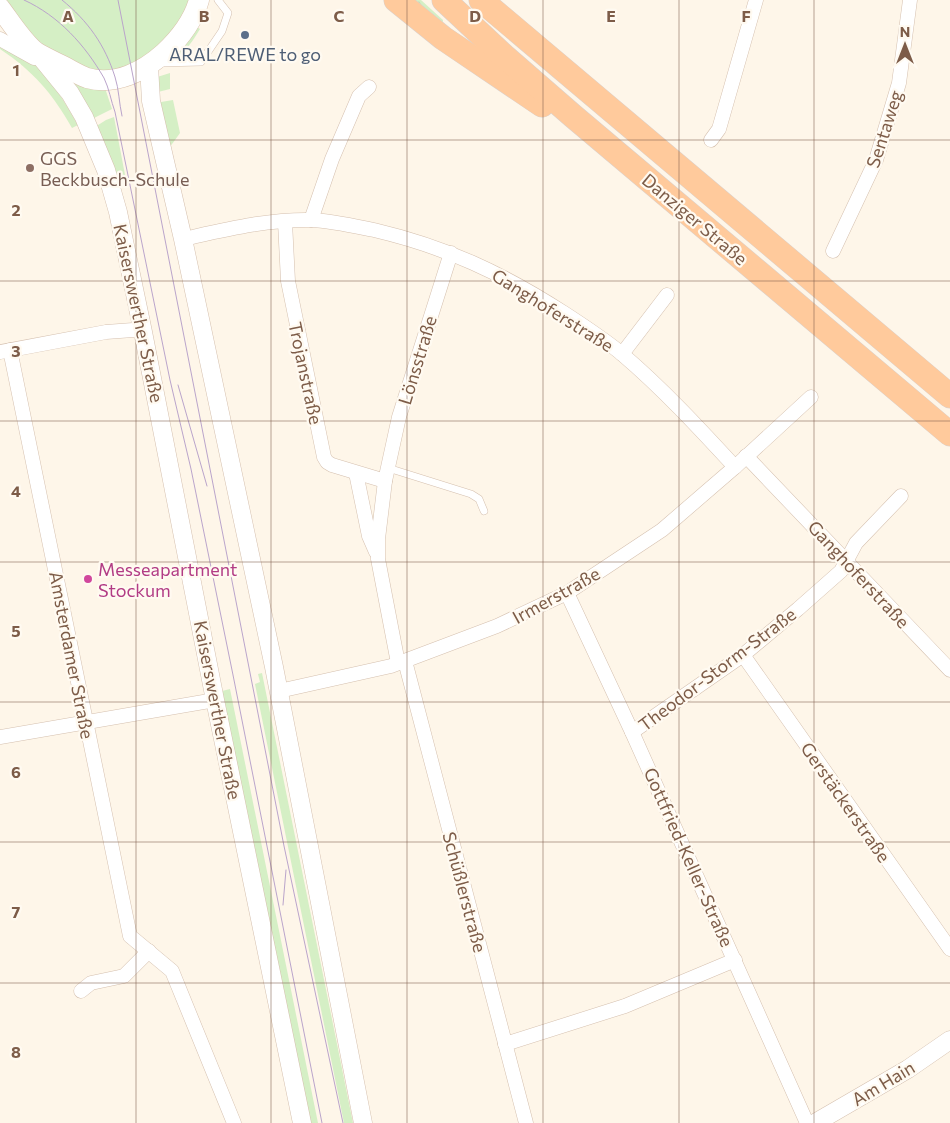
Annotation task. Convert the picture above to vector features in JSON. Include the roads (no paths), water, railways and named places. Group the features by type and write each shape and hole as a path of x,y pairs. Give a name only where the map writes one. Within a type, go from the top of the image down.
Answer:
{"highway":[{"path":"396,0 443,38 543,106 573,116"},
{"name":"Danziger Straße","path":"444,0 504,56 573,116 950,434"},
{"name":"Danziger Straße","path":"483,1 950,396"}],"main road":[{"path":"3,14 36,51 81,76 96,80 127,76 151,64 187,28 197,9 199,0"}],"street":[{"path":"710,140 719,129 756,0"},
{"name":"Sentaweg","path":"834,251 876,160 899,83 910,0"},
{"path":"0,39 48,66"},
{"name":"Kaiserswerther Straße","path":"36,51 70,93 98,147 118,212 215,700 302,1123"},
{"path":"151,64 151,101 183,238 279,691 363,1123"},
{"path":"311,220 332,159 359,96 368,87"},
{"name":"Ganghoferstraße","path":"183,238 259,224 311,220 354,226 403,237 451,253 494,272 540,298 587,328 622,354 673,401 735,467"},
{"name":"Trojanstraße","path":"285,222 288,281 324,457 332,465 356,473 386,474"},
{"name":"Lönsstraße","path":"378,559 378,539 386,474 400,417 451,253"},
{"path":"622,354 668,295"},
{"path":"5,351 106,332 133,330 143,332"},
{"name":"Amsterdamer Straße","path":"5,351 130,936 172,971 234,1123"},
{"name":"Irmerstraße","path":"279,691 402,662 497,626 567,593 662,530 735,467 811,397"},
{"name":"Ganghoferstraße","path":"746,456 950,670"},
{"name":"Lönsstraße","path":"356,473 369,536 378,559 402,662"},
{"name":"Theodor-Storm-Straße","path":"632,732 742,655 841,571 856,543 901,496"},
{"name":"Gottfried-Keller-Straße","path":"567,593 632,732 807,1123"},
{"name":"Gerstäckerstraße","path":"742,655 950,949"},
{"name":"Schüßlerstraße","path":"402,662 526,1123"},
{"path":"0,737 85,722 97,722 215,700"},
{"path":"81,991 91,983 124,976 149,951"},
{"path":"504,1044 625,1006 735,960"},
{"name":"Am Hain","path":"815,1123 908,1069 950,1040"}],"lane":[{"path":"151,64 201,62 222,32 228,13 218,0"},
{"path":"386,474 471,494 479,499 484,511"}],"tram line":[{"path":"24,0 49,14 80,43 104,78 115,112 170,380 191,469 322,1123"},
{"path":"62,0 88,25 101,44 111,65 116,82 122,116"},
{"path":"118,0 284,846 343,1123"},
{"path":"178,385 207,486"},
{"path":"283,905 286,870"}],"place":[{"name":"ARAL/REWE to go","path":"245,35"},
{"name":"GGS Beckbusch-Schule","path":"30,168"},
{"name":"Messeapartment Stockum","path":"88,579"}]}
